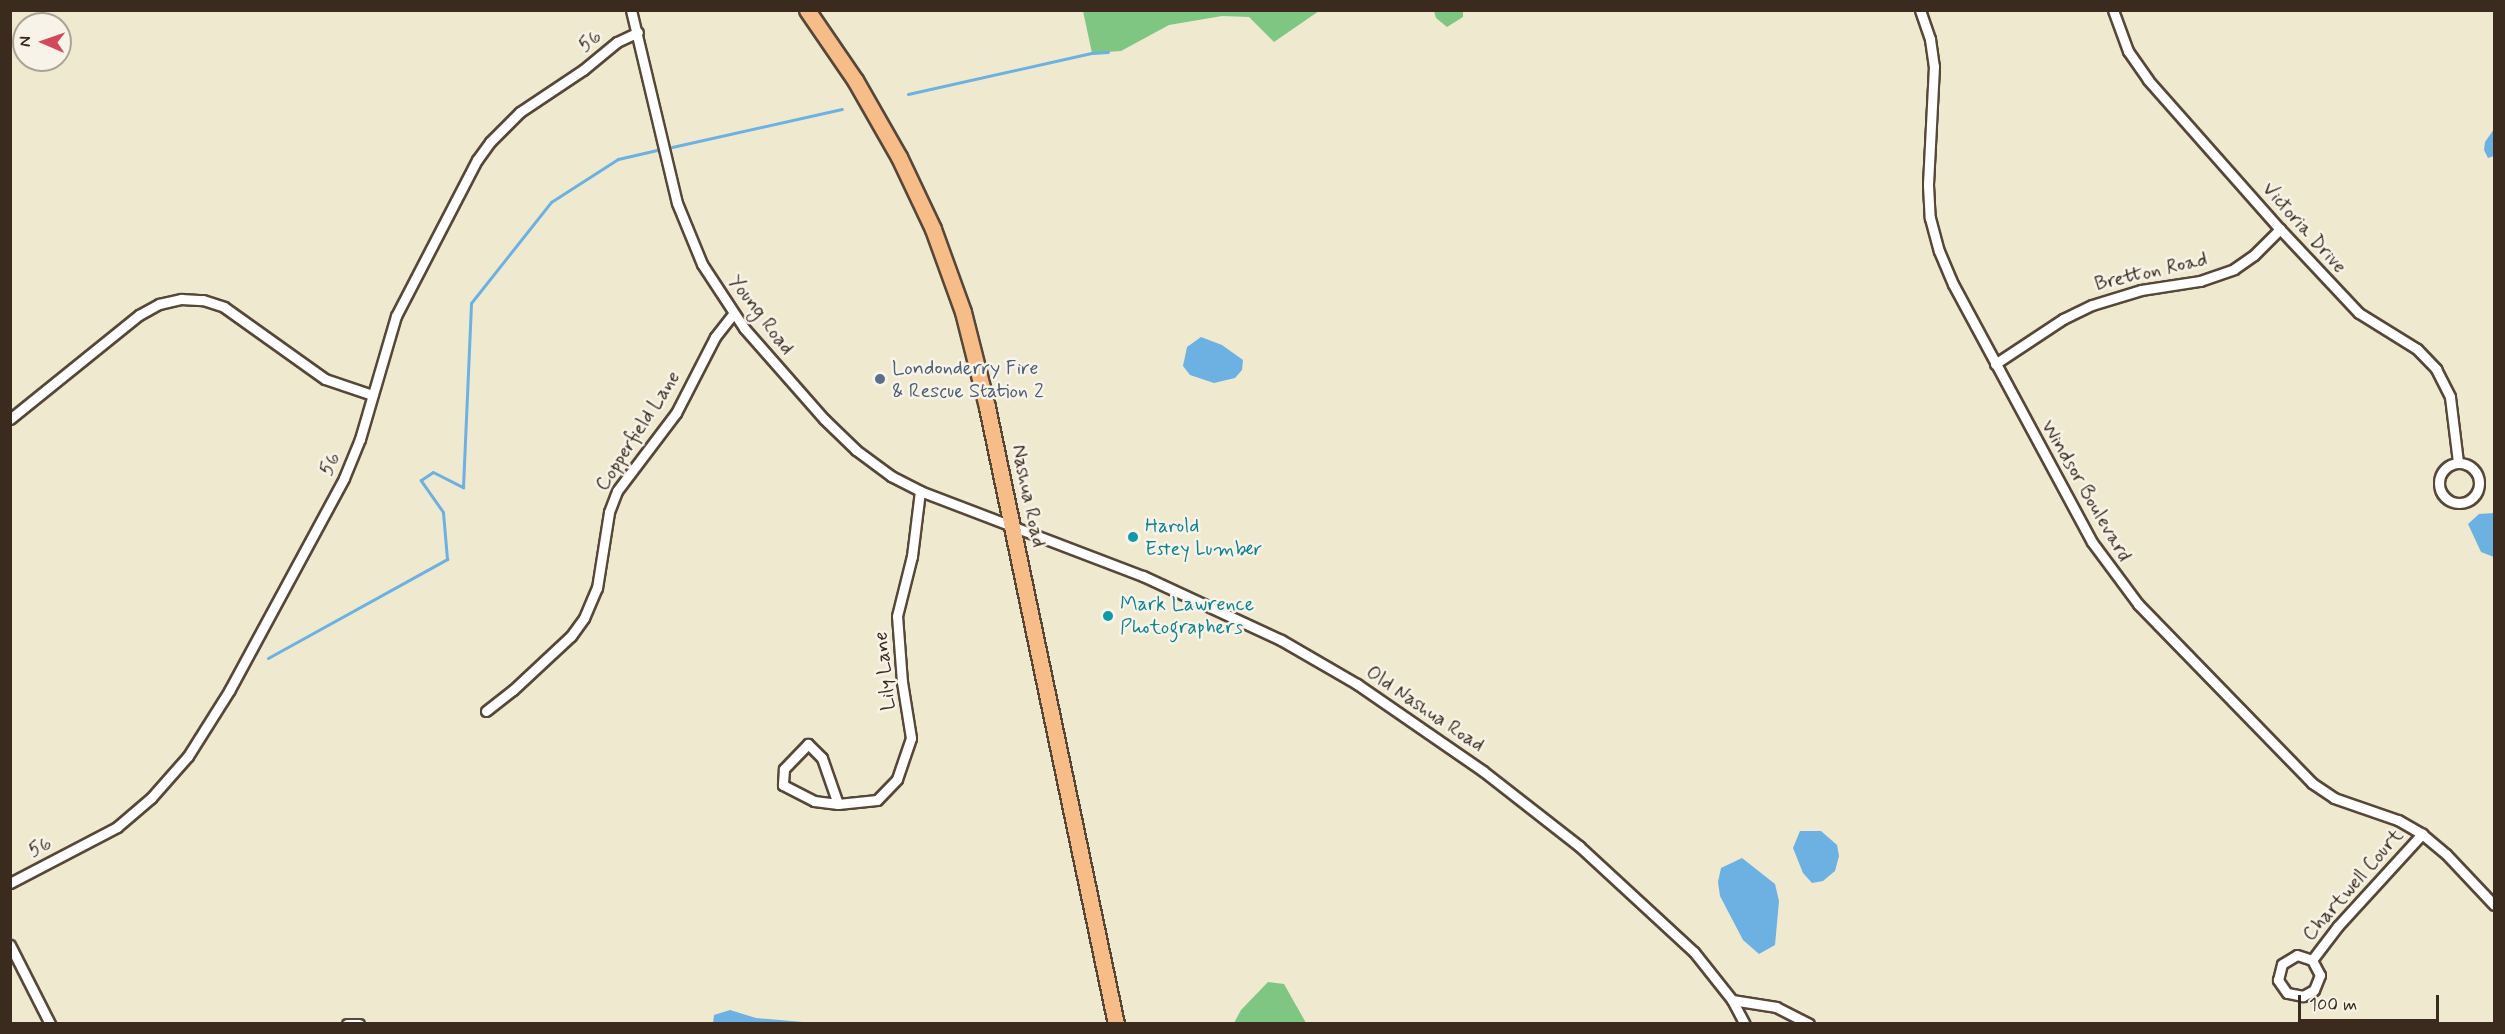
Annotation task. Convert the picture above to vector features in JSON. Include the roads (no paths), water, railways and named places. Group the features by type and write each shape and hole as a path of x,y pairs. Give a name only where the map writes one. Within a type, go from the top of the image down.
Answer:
{"main road":[{"name":"Nashua Road","path":"807,10 867,99 933,229 971,344 1012,526 1116,1023"}],"street":[{"name":"Young Road","path":"632,10 677,203 697,254 733,314 840,434 873,464 920,491 1012,526"},
{"name":"Windsor Boulevard","path":"1920,10 1930,39 1934,66 1928,185 1932,229 1952,282 2074,514 2110,570 2138,604 2312,783 2334,798 2398,820 2422,834 2452,859 2494,905"},
{"name":"Victoria Drive","path":"2113,10 2128,51 2148,80 2280,229 2359,313 2416,350 2436,369 2450,397 2458,462"},
{"name":"56","path":"10,883 117,827 151,798 188,756 229,691 344,478 360,439 388,338 405,295 477,159 490,142 520,112 583,70 616,42 638,32"},
{"name":"Bretton Road","path":"1995,364 2063,319 2092,304 2141,290 2200,281 2234,269 2254,255 2280,229"},
{"path":"10,419 139,315 159,304 181,300 203,300 224,307 314,372 372,395"},
{"name":"Copperfield Lane","path":"486,711 513,690 571,636 584,618 597,588 609,512 617,491 676,413 716,337 733,314"},
{"path":"2458,462 2474,468 2479,485 2474,497 2458,503 2447,499 2439,485 2444,470 2458,462"},
{"name":"Lily Lane","path":"838,804 822,758 808,744 784,769 783,785 814,801 838,804 877,800 897,779 910,738 902,682 897,616 912,556 920,491"},
{"name":"Old Nashua Road","path":"1012,526 1112,563 1222,612 1319,661 1394,708 1528,804 1579,846 1678,935 1710,970 1732,1000 1745,1023"},
{"name":"Chartwell Court","path":"2312,960 2338,926 2422,834"},
{"path":"10,945 50,1023"},
{"name":"Chartwell Court","path":"2297,955 2312,960 2320,975 2314,990 2303,996 2287,993 2278,980 2282,964 2297,955"},
{"path":"1732,1000 1776,1007 1809,1023"},
{"path":"347,1023 359,1023"}],"water":[{"path":"2494,129 2494,156 2488,158 2484,150 2485,142"},
{"path":"1201,337 1222,345 1243,360 1242,370 1235,378 1214,383 1190,375 1183,366 1187,347"},
{"path":"2494,513 2494,557 2481,552 2468,524 2479,514"},
{"path":"1800,831 1821,831 1837,845 1839,856 1835,871 1823,881 1812,883 1803,873 1793,848"},
{"path":"1742,858 1775,884 1779,901 1775,945 1759,954 1743,940 1720,896 1718,882 1721,868"},
{"path":"730,1010 756,1018 815,1023 713,1023 714,1015"}],"waterway":[{"path":"908,94 1092,53 1108,52"},
{"path":"672,147 842,109"},
{"path":"268,658 447,559 443,512 421,480 433,472 463,487 471,303 551,202 618,159 657,150"}],"place":[{"name":"Londonderry Fire & Rescue Station 2","path":"880,379"},
{"name":"Harold Estey Lumber","path":"1133,537"},
{"name":"Mark Lawrence Photographers","path":"1108,616"}]}
